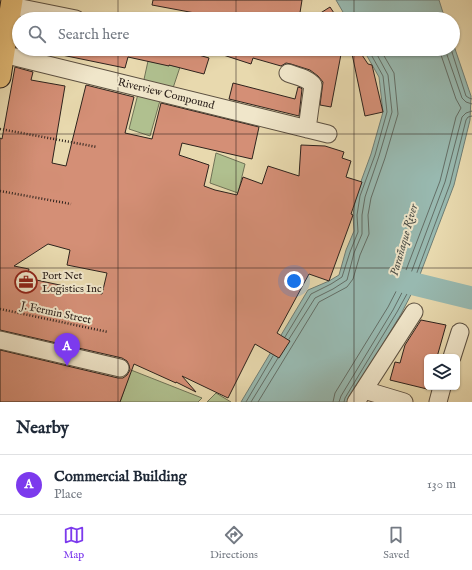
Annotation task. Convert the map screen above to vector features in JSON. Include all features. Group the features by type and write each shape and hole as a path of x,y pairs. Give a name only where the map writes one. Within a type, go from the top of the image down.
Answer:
{"main road":[{"path":"0,77 12,3"}],"street":[{"path":"12,3 48,12"},
{"name":"Riverview Compound","path":"3,54 328,134"},
{"path":"288,73 311,82 313,85 306,129"},
{"path":"404,402 360,396 414,312"},
{"path":"453,354 460,332"},
{"path":"0,340 120,368"},
{"path":"438,402 441,390"}],"path":[{"path":"0,129 97,147"},
{"path":"0,191 71,204"},
{"name":"J. Fermin Street","path":"0,309 108,332"}],"green space":[{"path":"148,61 180,67 171,94 143,84"},
{"path":"139,90 161,97 150,136 129,129"},
{"path":"216,153 245,164 238,193 210,183"},
{"path":"131,370 202,398 198,402 120,402"},
{"path":"216,393 231,402 207,402"}],"water":[{"path":"336,0 439,0 443,12 343,12"},
{"name":"Parañaque River","path":"367,56 457,56 471,96 470,120 454,185 416,285 401,314 348,402 241,402 308,290 339,275 346,250 354,231 353,215 356,195 371,154 383,112 379,77"}],"building":[{"path":"153,0 302,0 300,12 190,12 152,5"},
{"path":"330,7 333,12 322,12"},
{"path":"67,56 202,56 209,58 204,74 128,57 125,68"},
{"path":"226,56 341,56 331,107 320,105 323,82 310,70 286,63 281,66 253,58 251,64"},
{"path":"352,56 363,56 368,64 372,65 383,112 365,116"},
{"path":"15,67 33,72 31,80 65,86 52,163 66,166 86,85 134,97 125,133 152,139 161,103 259,127 252,159 182,143 179,155 209,165 204,186 215,190 237,195 243,177 262,184 268,166 299,176 301,145 325,146 344,152 342,158 351,161 346,177 362,182 351,214 353,215 329,281 309,274 277,333 290,341 279,358 255,344 228,398 182,376 196,392 134,364 120,402 0,402 0,350 118,378 123,378 130,370 127,361 122,358 0,330 0,138 2,139","holes":["48,244 70,250 67,265 107,273 102,294 27,278 29,269 14,266"]},
{"path":"233,83 295,99 298,87 301,88 299,116 229,99"},
{"path":"421,320 446,325 438,354 424,354 424,388 390,380 395,362 400,363 405,345"}],"waterway":[{"name":"Parañaque River","path":"394,279 472,298"}],"place":[{"name":"Port Net Logistics Inc","path":"26,282"},
{"name":"Commercial Building","path":"67,366"}]}
